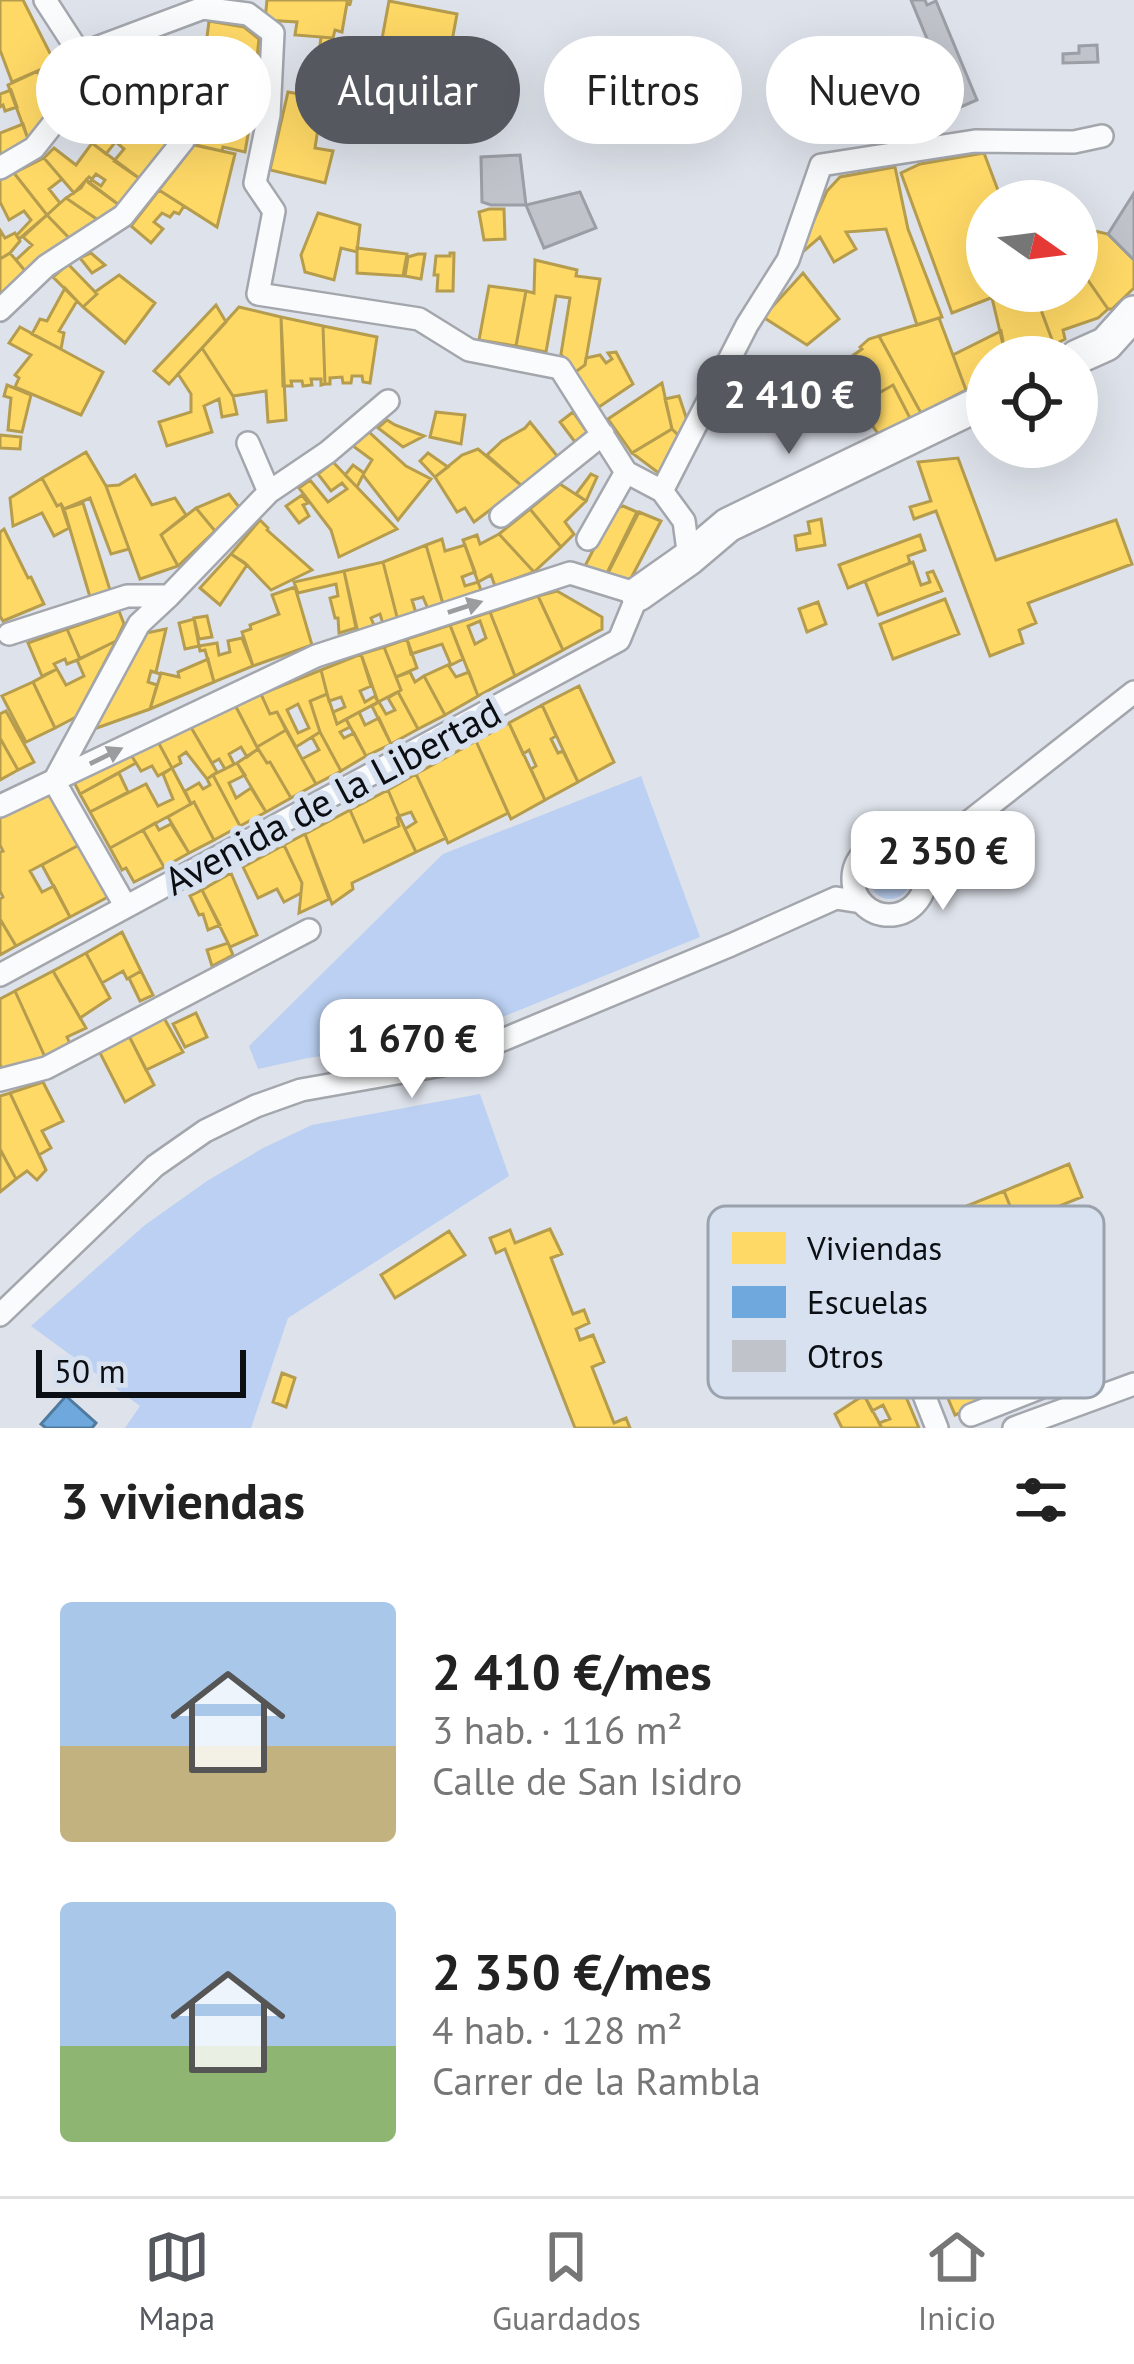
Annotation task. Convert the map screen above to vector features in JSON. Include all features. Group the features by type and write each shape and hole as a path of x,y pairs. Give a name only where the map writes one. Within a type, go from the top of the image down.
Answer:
{"street":[{"path":"45,0 68,36"},
{"path":"128,36 203,8 248,14 273,33 271,74"},
{"path":"662,491 747,325 788,260 821,165 975,140 1074,142 1102,136"},
{"path":"0,168 37,144"},
{"path":"0,310 46,266 123,216 181,144"},
{"path":"263,144 255,183 274,211 258,294 419,319 469,350 560,368 626,472 662,491 684,521 688,558"},
{"path":"1098,348 1134,313"},
{"path":"54,781 140,625 268,492 328,452 388,401"},
{"path":"0,806 316,656 570,573 638,594 728,525 966,410"},
{"path":"501,516 603,434"},
{"path":"248,443 268,492"},
{"path":"588,539 626,472"},
{"name":"Avenida de la Libertad","path":"0,975 619,640 638,594"},
{"path":"9,634 127,596 169,596"},
{"path":"920,861 1134,692"},
{"path":"54,781 126,907"},
{"path":"0,1315 155,1166 205,1131 256,1106 302,1090 442,1065 731,946 836,898 866,851 889,843 901,845 920,861 924,871 921,894 906,910 884,915 861,902 836,898"},
{"path":"854,872 853,884 861,902"},
{"path":"0,1080 46,1068 309,930"},
{"path":"1104,1395 1134,1384"},
{"path":"925,1398 937,1428"},
{"path":"971,1415 1013,1398"},
{"path":"1014,1428 1096,1398"}],"shaded area":[{"path":"641,776 700,937 448,1039 258,1069 249,1046 443,854"},
{"path":"890,859 904,865 910,879 904,893 890,899 876,893 870,879 876,865"},
{"path":"480,1094 509,1176 288,1318 251,1428 125,1428 140,1406 31,1326 145,1225 263,1148 312,1125"}],"building: Viviendas":[{"path":"0,0 23,0 41,36 36,36 36,71 12,82 0,50"},
{"path":"267,0 351,0 342,32 335,30 334,36 295,35 297,22 265,20"},
{"path":"389,1 457,14 453,36 383,36"},
{"path":"209,21 244,27 255,36 207,36"},
{"path":"36,72 36,130 28,139 8,85"},
{"path":"11,90 17,107 5,111 0,107 0,94"},
{"path":"288,92 295,93 295,144 316,144 315,148 333,151 325,183 270,170"},
{"path":"23,124 28,139 0,155 0,133"},
{"path":"93,144 114,144 106,154"},
{"path":"93,144 143,181 123,208 89,183 92,180 101,186 105,180 96,174 74,193 44,158 54,148 76,165"},
{"path":"118,144 171,144 143,181 114,161 124,149"},
{"path":"191,144 246,144 245,152 223,147 222,151"},
{"path":"194,145 235,154 217,227 159,190"},
{"path":"984,153 994,180 966,180 966,308 952,313 901,173 920,164"},
{"path":"44,158 62,179 49,189 60,203 47,215 14,173"},
{"path":"895,167 908,229 942,317 917,325 886,229 846,232 856,249 834,262 820,237 798,256 827,191 840,177"},
{"path":"14,173 47,215 19,239 17,235 31,220 24,211 9,220 0,202 0,180"},
{"path":"86,180 123,208 101,222 66,198"},
{"path":"159,190 184,206 170,217 162,213 154,222 163,229 151,243 131,226"},
{"path":"66,198 101,222 72,241 47,215"},
{"path":"504,209 505,239 484,240 479,212"},
{"path":"318,213 360,225 357,252 341,248 334,280 305,272 301,255"},
{"path":"47,215 72,241 26,272 16,260 32,245 23,237"},
{"path":"0,230 5,238 15,233 20,241 0,259"},
{"path":"1098,232 1108,234 1134,260 1134,288 1108,309 1098,295"},
{"path":"357,248 407,254 403,276 357,273"},
{"path":"10,253 26,272 0,297 0,259"},
{"path":"91,253 105,265 92,273 80,258"},
{"path":"454,253 453,291 437,291 436,256"},
{"path":"425,254 421,279 405,276 408,257"},
{"path":"535,260 577,270 576,276 600,279 585,365 574,373 561,354 570,298 556,296 546,352 516,346 526,291 534,293"},
{"path":"68,264 97,294 83,307 53,277"},
{"path":"803,273 839,319 807,345 763,317"},
{"path":"119,275 155,303 125,343 83,307"},
{"path":"489,286 526,291 516,346 479,340"},
{"path":"65,288 77,301 59,331 64,333 61,349 32,334 40,319 47,321"},
{"path":"1098,295 1108,309 1098,318 1063,330 1064,336 1051,336 1042,312 1098,312"},
{"path":"216,305 226,322 169,384 154,371"},
{"path":"239,307 281,317 286,420 268,422 266,391 233,396 202,348"},
{"path":"995,312 1042,312 1051,336 1001,336"},
{"path":"281,317 323,326 325,384 311,379 312,385 291,381 292,386 283,386"},
{"path":"939,318 966,390 921,413 879,336"},
{"path":"323,326 377,337 370,383 363,382 362,376 352,376 351,383 343,383 342,377 330,378 330,384 325,384"},
{"path":"20,327 103,372 81,415 15,387 19,378 15,375 31,355 9,343"},
{"path":"879,336 921,413 910,418 893,385 858,405 834,369"},
{"path":"202,348 233,396 237,414 222,417 219,399 204,406 212,432 167,446 159,422 191,412 191,394 178,374"},
{"path":"966,348 966,390 953,355"},
{"path":"616,352 633,384 599,407 574,373 586,358 600,355 606,363 612,359 608,353"},
{"path":"823,380 839,403 830,411 813,386"},
{"path":"662,383 672,429 632,453 608,419"},
{"path":"7,385 31,395 22,432 8,430 11,398 4,396"},
{"path":"893,385 910,418 879,435 858,405"},
{"path":"679,396 687,420 679,436 672,429 665,399"},
{"path":"436,412 465,415 461,444 430,437"},
{"path":"573,412 587,432 575,442 560,422"},
{"path":"387,420 424,436 403,447 378,428"},
{"path":"530,422 558,457 522,486 487,455"},
{"path":"672,429 679,436 660,474 632,453"},
{"path":"369,432 406,466 431,479 398,520 363,475 357,487 345,475 353,465 364,473 372,460 353,446"},
{"path":"0,435 21,437 20,449 0,448"},
{"path":"478,449 522,486 474,522 465,508 457,512 435,477 462,455"},
{"path":"86,452 106,486 129,549 111,554 90,498 64,509 57,506 42,478"},
{"path":"428,453 448,467 435,477 420,461"},
{"path":"958,458 996,560 1116,520 1132,564 1028,603 1036,623 1019,630 1023,643 990,656 936,511 914,519 910,507 931,501 918,462"},
{"path":"333,462 397,529 339,557 331,530 299,488 310,480 328,502 347,489 342,483 331,491 318,474"},
{"path":"591,474 597,477 586,501 576,494"},
{"path":"135,475 152,505 175,498 186,515 161,535 178,566 140,579 106,486 119,485"},
{"path":"42,478 57,506 61,504 69,528 54,536 42,513 13,526 10,498"},
{"path":"560,484 586,501 565,522 574,534 561,547 530,509"},
{"path":"229,494 239,507 215,531 196,508"},
{"path":"302,495 309,516 299,523 286,506"},
{"path":"83,503 110,590 90,597 64,509"},
{"path":"623,506 637,512 606,575 585,566 614,509"},
{"path":"196,508 215,531 178,566 161,535"},
{"path":"530,509 561,547 534,572 499,534"},
{"path":"639,512 661,521 628,584 607,575"},
{"path":"821,519 825,545 797,550 795,536 810,533 808,522"},
{"path":"260,520 312,570 271,590 231,554"},
{"path":"4,529 44,604 3,621 0,532"},
{"path":"499,534 534,572 495,586 491,575 478,582 463,540 477,535 480,544"},
{"path":"920,535 925,550 908,556 910,563 848,588 839,565"},
{"path":"442,539 445,551 465,545 475,572 462,577 465,586 478,582 481,590 443,604 426,545"},
{"path":"426,545 443,604 428,609 423,597 412,600 416,613 398,621 383,562"},
{"path":"231,554 247,565 220,605 200,588"},
{"path":"383,562 398,621 384,627 380,614 371,618 376,630 359,637 344,571"},
{"path":"913,562 921,585 930,582 927,573 933,571 942,591 878,615 865,581"},
{"path":"344,571 356,628 339,633 330,598 338,596 336,584 298,593 294,582"},
{"path":"295,587 312,645 253,666 242,632 279,614 272,595"},
{"path":"557,591 602,617 602,629 563,650 538,596"},
{"path":"538,596 563,650 515,676 490,612"},
{"path":"945,599 959,634 893,659 880,624"},
{"path":"818,602 826,624 807,632 799,609"},
{"path":"119,611 124,624 116,641 80,659 67,629"},
{"path":"490,612 515,676 478,696 450,625","holes":["480,621 486,638 475,644 468,626"]},
{"path":"207,616 212,637 199,639 194,618"},
{"path":"194,619 199,646 185,649 179,623"},
{"path":"450,625 463,659 451,665 442,644 411,654 407,639"},
{"path":"67,629 80,659 67,664 65,659 42,676 28,643"},
{"path":"166,629 156,672 160,674 151,671 148,682 157,685 150,709 94,729 146,633"},
{"path":"242,638 253,666 214,682 205,650 200,651 199,646 217,643 219,655 230,652 228,641"},
{"path":"407,639 417,668 396,677 384,647"},
{"path":"116,641 76,717 55,728 33,682 57,669 66,685 84,676 77,660"},
{"path":"384,647 401,690 378,702 361,654"},
{"path":"361,654 371,686 360,691 365,702 375,696 378,702 337,724 333,712 345,707 341,697 329,701 321,670"},
{"path":"208,659 214,682 150,709 161,673 179,677 178,672"},
{"path":"448,665 456,677 469,672 478,696 445,715 424,676"},
{"path":"321,670 327,694 310,701 320,732 296,747 261,694","holes":["298,704 309,728 298,733 287,710"]},
{"path":"410,672 415,682 424,676 445,715 418,729 398,692 396,677"},
{"path":"33,682 55,728 26,742 2,696"},
{"path":"579,686 614,762 578,782 542,705"},
{"path":"398,692 418,729 391,744 372,706 379,702 386,714 395,710 388,698"},
{"path":"261,694 270,714 277,712 286,730 257,747 235,705"},
{"path":"327,694 337,724 346,719 350,727 340,732 344,738 354,733 366,756 341,771 310,701"},
{"path":"235,705 258,749 247,757 241,747 229,754 234,764 225,769 219,759 212,763 189,724"},
{"path":"542,705 556,736 551,739 558,753 563,751 578,782 545,800 531,769 536,766 529,750 523,754 509,723"},
{"path":"6,711 34,762 18,770 0,738 0,714"},
{"path":"359,712 365,725 379,718 391,744 366,756 346,719"},
{"path":"509,723 545,800 511,819 476,741"},
{"path":"189,724 217,772 207,779 186,752 172,768 156,738"},
{"path":"286,730 316,784 291,798 257,747"},
{"path":"320,732 341,771 316,784 302,759 319,750 312,737"},
{"path":"0,738 18,770 0,780"},
{"path":"156,738 172,768 158,776 152,766 141,771 128,750"},
{"path":"476,741 508,813 448,843 416,774"},
{"path":"258,749 291,798 266,812 237,763"},
{"path":"128,750 136,763 80,794 74,782"},
{"path":"237,763 245,775 229,783 236,798 251,788 266,812 240,826 213,775"},
{"path":"172,768 191,804 110,848 90,812 146,784 158,806 173,799 163,774"},
{"path":"119,773 128,792 90,812 80,794"},
{"path":"416,774 446,838 416,852 405,829 416,822 411,812 399,816 388,790"},
{"path":"213,775 240,826 214,840 185,791 199,783 203,789 210,785 207,779"},
{"path":"46,786 79,845 30,871 42,892 54,886 70,917 16,946 0,919 0,812"},
{"path":"388,790 399,826 364,842 350,810"},
{"path":"194,802 214,840 189,853 168,817"},
{"path":"350,810 364,842 399,826 399,816 416,852 352,883 353,889 332,904 305,834"},
{"path":"155,823 159,830 171,824 189,853 164,867 143,830"},
{"path":"143,830 164,867 134,882 110,848"},
{"path":"305,834 329,899 299,913 302,883 284,845"},
{"path":"79,845 108,897 70,917 42,865"},
{"path":"284,845 302,883 301,893 284,902 277,889 258,898 243,867"},
{"path":"231,873 257,935 230,947 202,890"},
{"path":"202,890 220,925 208,930 190,896"},
{"path":"0,919 16,946 0,955"},
{"path":"122,932 141,971 127,979 123,971 102,983 86,953"},
{"path":"228,943 233,955 212,966 207,950"},
{"path":"86,953 110,998 80,1018 53,971"},
{"path":"53,971 86,1028 67,1037 70,1044 45,1057 15,991"},
{"path":"141,971 153,995 140,1001 129,978"},
{"path":"15,991 45,1057 4,1077 0,999"},
{"path":"196,1013 207,1037 185,1047 173,1024"},
{"path":"164,1018 183,1052 146,1070 129,1036"},
{"path":"129,1036 154,1085 125,1102 99,1051"},
{"path":"43,1082 63,1121 42,1131 51,1148 39,1155 10,1093"},
{"path":"10,1093 46,1170 37,1180 27,1171 16,1179 0,1149 0,1096"},
{"path":"0,1149 16,1179 0,1192"},
{"path":"1069,1164 1082,1197 1060,1206 1010,1206 1004,1191"},
{"path":"1004,1191 1010,1206 966,1206"},
{"path":"550,1229 562,1254 551,1258 573,1314 584,1310 589,1323 576,1329 580,1340 593,1335 604,1362 592,1367 614,1423 626,1418 630,1428 575,1428 505,1249 496,1253 490,1238 510,1230 515,1243"},
{"path":"449,1231 465,1255 395,1298 381,1275"},
{"path":"282,1373 295,1378 286,1407 273,1402"},
{"path":"866,1398 906,1398 919,1428 882,1428 879,1423 890,1419 883,1405 872,1411"},
{"path":"866,1398 882,1428 842,1428 835,1414"},
{"path":"948,1398 997,1398 955,1415"}],"building: Escuelas":[{"path":"66,1396 96,1423 92,1428 41,1424"}],"building: Otros":[{"path":"911,0 925,0 927,5 936,1 950,36 926,36"},
{"path":"1097,45 1098,62 1063,63 1063,54 1079,53 1079,46"},
{"path":"964,69 977,100 964,106"},
{"path":"520,155 526,205 482,202 481,157"},
{"path":"580,192 596,228 544,248 526,205"},
{"path":"1134,193 1134,260 1108,234"}]}
